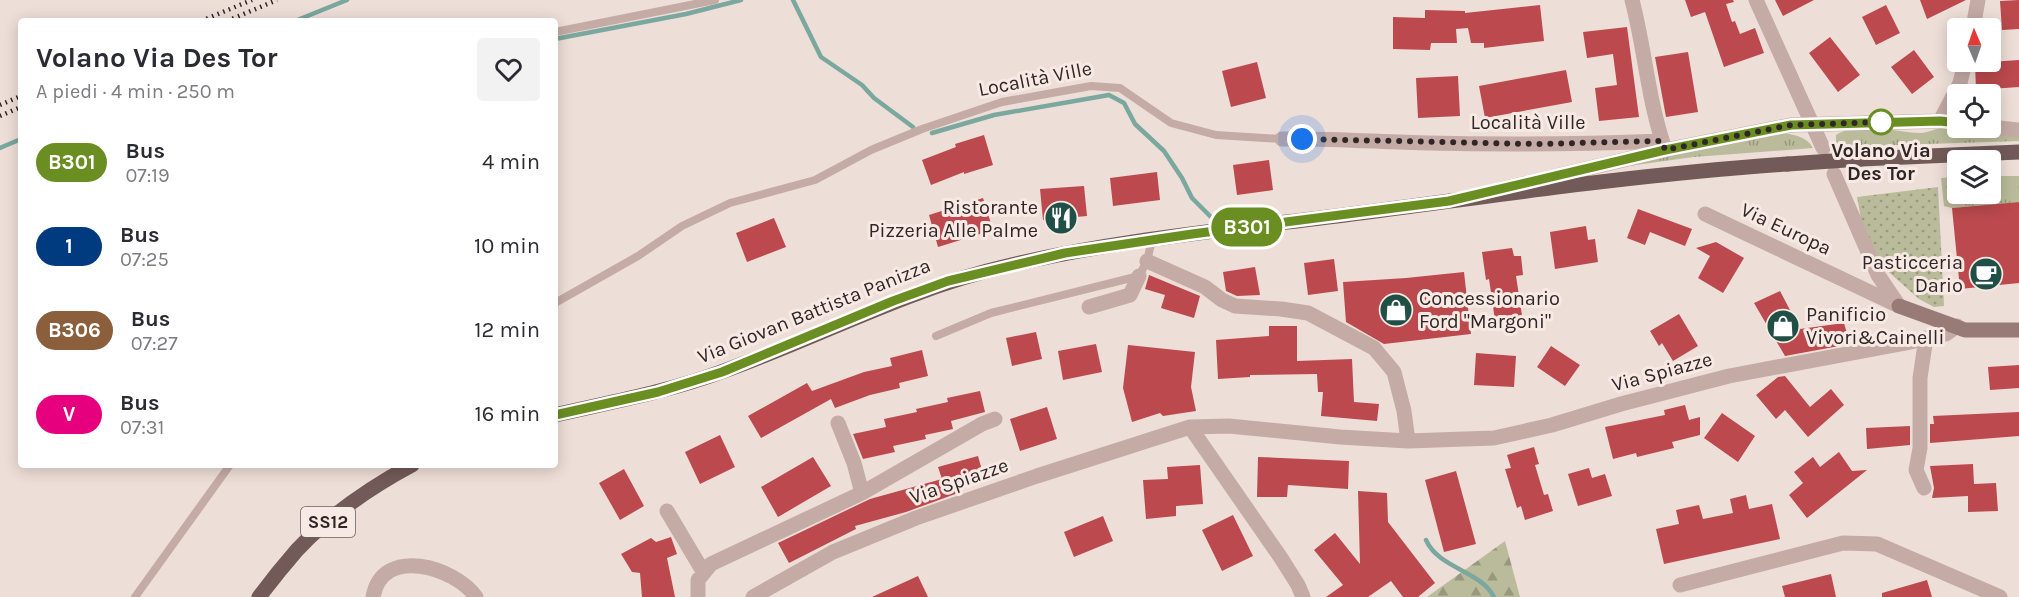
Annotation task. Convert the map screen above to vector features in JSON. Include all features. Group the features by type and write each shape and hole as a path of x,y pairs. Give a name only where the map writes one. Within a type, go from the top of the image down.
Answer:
{"main road":[{"name":"Via Giovan Battista Panizza","path":"558,414 658,392 722,372 893,301 948,281 1065,253 1449,201 1674,174 1861,159 2019,152"},
{"name":"SS12","path":"259,597 298,549 327,522 358,498 407,468"}],"street":[{"path":"1632,0 1641,35 1656,126 1663,146"},
{"path":"1756,0 1823,148"},
{"path":"1975,18 1978,0"},
{"path":"1940,121 1960,83 1963,72"},
{"path":"1449,201 1663,146 1813,124 1947,122"},
{"path":"2001,128 2019,130"},
{"name":"Località Ville","path":"1282,139 1663,146"},
{"path":"1834,174 1878,274 1899,306"},
{"name":"Via Europa","path":"1705,214 1899,306 1965,330 2019,330"},
{"path":"1147,261 1204,287 1235,306 1308,313 1374,348 1394,372 1404,411 1408,441"},
{"path":"1089,307 1130,295 1139,276"},
{"name":"Via Spiazze","path":"753,597 833,552 916,518 1190,427 1229,426 1408,441 1494,438 1552,425 1729,376 1946,334 1957,326"},
{"path":"1924,488 1916,470 1920,448 1920,378 1926,338"},
{"path":"698,597 698,580 711,564 862,493 982,424 995,419"},
{"path":"838,423 854,463 862,493"},
{"path":"1190,427 1281,558 1298,585 1302,597"},
{"path":"668,511 704,573"},
{"path":"1680,585 1843,543 1877,544 2000,597"},
{"path":"373,597 381,579 389,571 420,565 454,578 470,588 476,597"}],"lane":[{"path":"558,31 715,0"},
{"name":"Località Ville","path":"558,301 638,256 682,226 730,203 815,180 871,150 922,129 1002,102 1091,86 1120,88 1171,123 1216,135 1282,139"},
{"path":"936,336 991,313 1139,276 1147,261 1152,240"},
{"path":"135,597 228,468"}],"green space":[{"path":"1945,127 1947,127 1947,138 2001,138 2001,134 2019,136 2019,141 1836,147 1836,135 1856,128 1922,133"},
{"path":"1784,133 1804,139 1813,148 1694,157 1599,170"},
{"path":"2001,176 2019,176 2019,202 2001,204"},
{"path":"1941,178 1947,178 1947,204 1997,204 1952,208 1944,206"},
{"path":"1938,187 1944,306 1934,307 1919,299 1882,266 1862,224 1857,197"},
{"path":"1505,541 1520,597 1427,597"}],"building":[{"path":"1685,0 1733,0 1734,2 1726,4 1732,22 1735,21 1740,34 1755,28 1764,53 1724,67 1705,12 1691,17"},
{"path":"1775,0 1814,0 1783,16"},
{"path":"1920,0 1966,0 1927,19"},
{"path":"2019,0 2019,29 2002,30 2000,1"},
{"path":"1540,5 1544,41 1484,48 1484,43 1471,43 1468,28 1456,29 1457,43 1431,43 1430,50 1393,49 1393,17 1425,18 1425,10 1465,11 1465,13"},
{"path":"1886,5 1900,33 1876,45 1862,17"},
{"path":"1627,27 1639,117 1599,121 1595,88 1617,85 1613,54 1587,58 1583,32"},
{"path":"1830,37 1860,75 1838,92 1809,53"},
{"path":"1914,50 1934,77 1912,94 1891,67"},
{"path":"1688,52 1698,112 1666,117 1655,57"},
{"path":"2019,60 2019,87 2001,88 2001,84 1976,84 1975,72 2001,72 2001,61"},
{"path":"1257,62 1266,98 1231,107 1222,71"},
{"path":"1566,70 1572,102 1485,118 1479,86"},
{"path":"1458,76 1460,116 1418,118 1416,78"},
{"path":"984,135 993,165 964,174 964,172 931,185 922,160 956,147 955,144"},
{"path":"1269,160 1273,190 1237,195 1233,165"},
{"path":"1157,172 1160,200 1113,206 1110,178"},
{"path":"1084,186 1087,216 1043,220 1040,189"},
{"path":"983,198 993,230 938,247 929,215"},
{"path":"2019,202 2019,283 1960,289 1952,208"},
{"path":"1638,209 1692,229 1685,246 1650,232 1645,245 1627,238"},
{"path":"774,218 786,247 747,262 736,233"},
{"path":"1586,226 1588,240 1595,239 1598,262 1555,269 1550,232"},
{"path":"1716,242 1744,258 1723,293 1698,278 1710,256 1696,248"},
{"path":"1512,248 1514,256 1521,256 1523,275 1516,276 1523,322 1496,327 1489,279 1486,280 1482,252"},
{"path":"1334,259 1338,291 1308,295 1304,263"},
{"path":"1255,267 1260,295 1237,296 1226,291 1223,272"},
{"path":"1464,272 1471,334 1384,344 1346,322 1343,282"},
{"path":"1149,275 1200,296 1194,318 1161,308 1165,295 1145,289"},
{"name":"Panificio Vivori&Cainelli","path":"1780,291 1800,329 1844,323 1850,344 1785,356 1754,303"},
{"path":"1679,314 1698,346 1673,361 1662,343 1659,346 1650,331"},
{"path":"1269,326 1297,326 1297,361 1352,359 1354,402 1379,404 1377,421 1321,416 1323,392 1318,392 1317,374 1250,375 1250,377 1218,379 1216,340 1269,336"},
{"path":"1036,332 1042,359 1012,366 1006,338"},
{"path":"1096,344 1102,372 1063,380 1058,351"},
{"path":"1128,345 1195,352 1191,387 1196,411 1163,416 1160,413 1132,422 1123,388"},
{"path":"1551,346 1580,365 1565,386 1537,367"},
{"path":"922,350 928,376 899,383 900,388 870,395 835,408 831,399 761,438 748,416 807,383 812,391 864,372 892,366 890,358"},
{"path":"1476,353 1516,356 1514,387 1474,385"},
{"path":"2019,365 2019,388 1990,390 1988,367"},
{"path":"1785,376 1810,407 1831,389 1844,405 1808,437 1785,410 1776,419 1756,395 1778,377"},
{"path":"980,391 985,412 951,421 953,429 925,435 926,439 893,446 895,452 863,459 853,434 886,427 884,419 948,402 947,398"},
{"path":"1685,405 1689,420 1700,417 1700,435 1672,442 1674,448 1637,457 1636,453 1613,459 1605,427 1665,415 1664,410"},
{"path":"1047,407 1057,439 1020,451 1010,419"},
{"path":"2019,412 2019,436 1930,443 1930,424 1934,424 1933,416"},
{"path":"1722,413 1755,436 1738,462 1704,438"},
{"path":"1910,426 1910,445 1867,449 1866,428"},
{"path":"720,435 735,467 700,484 685,452"},
{"path":"1534,447 1539,464 1535,465 1544,495 1548,494 1553,511 1525,520 1521,506 1517,508 1505,469 1511,468 1507,455"},
{"path":"1839,452 1852,471 1867,470 1807,518 1789,495 1803,483 1794,472 1813,457 1820,467"},
{"path":"978,456 985,481 956,489 958,493 906,512 855,526 856,529 789,563 778,543 870,499 942,479 938,467"},
{"path":"813,457 831,486 778,517 761,487"},
{"path":"1258,457 1349,461 1348,489 1288,485 1287,497 1257,497"},
{"path":"1973,464 1974,484 1996,483 1998,511 1968,512 1968,496 1932,498 1934,488 1930,466"},
{"path":"1200,465 1203,504 1176,506 1176,516 1146,519 1143,480 1168,479 1167,467"},
{"path":"1589,468 1592,478 1605,474 1612,496 1578,506 1568,474"},
{"path":"624,469 644,506 620,520 599,483"},
{"path":"1456,471 1476,544 1444,552 1425,480"},
{"path":"1358,491 1387,493 1388,522 1435,583 1418,597 1403,597 1391,581 1368,597 1326,597 1343,585 1314,550 1335,533 1360,564"},
{"path":"1746,495 1749,509 1772,504 1780,539 1664,564 1656,529 1679,524 1676,510 1699,505 1703,519 1733,513 1730,499"},
{"path":"1233,515 1253,556 1222,571 1202,530"},
{"path":"1103,516 1113,541 1074,557 1064,532"},
{"path":"671,537 677,554 667,558 675,597 642,597 640,573 632,572 621,554 651,538 656,542"},
{"path":"1831,574 1836,597 1785,597 1782,586"},
{"path":"918,576 928,597 872,597"},
{"path":"1927,580 1932,597 1882,597 1882,593"}],"waterway":[{"path":"302,18 347,0"},
{"path":"558,38 686,14 741,0"},
{"path":"793,0 821,57 862,85 874,98 913,127"},
{"path":"932,133 994,115 1109,95 1124,103 1135,124 1164,151 1192,198 1212,218"},
{"path":"0,148 18,140"},
{"path":"1426,540 1440,557 1479,581 1494,597"}],"railway":[{"path":"208,18 252,0"},
{"path":"234,18 277,0"},
{"path":"0,105 18,97"},
{"path":"0,116 18,108"}],"bus line":[{"name":"B301","path":"558,414 658,392 722,372 893,301 948,281 1065,253 1449,201 1665,150 1791,125 1947,122"}],"place":[{"name":"Volano Via Des Tor","path":"1881,122"},
{"name":"Ristorante Pizzeria Alle Palme","path":"1061,218"},
{"name":"Pasticceria Dario","path":"1986,274"},
{"name":"Concessionario Ford \"Margoni\"","path":"1396,310"},
{"name":"Panificio Vivori&Cainelli","path":"1783,326"}],"route":[{"path":"1302,139 1535,144 1662,141 1665,150 1791,125 1883,122 1881,122"}]}
